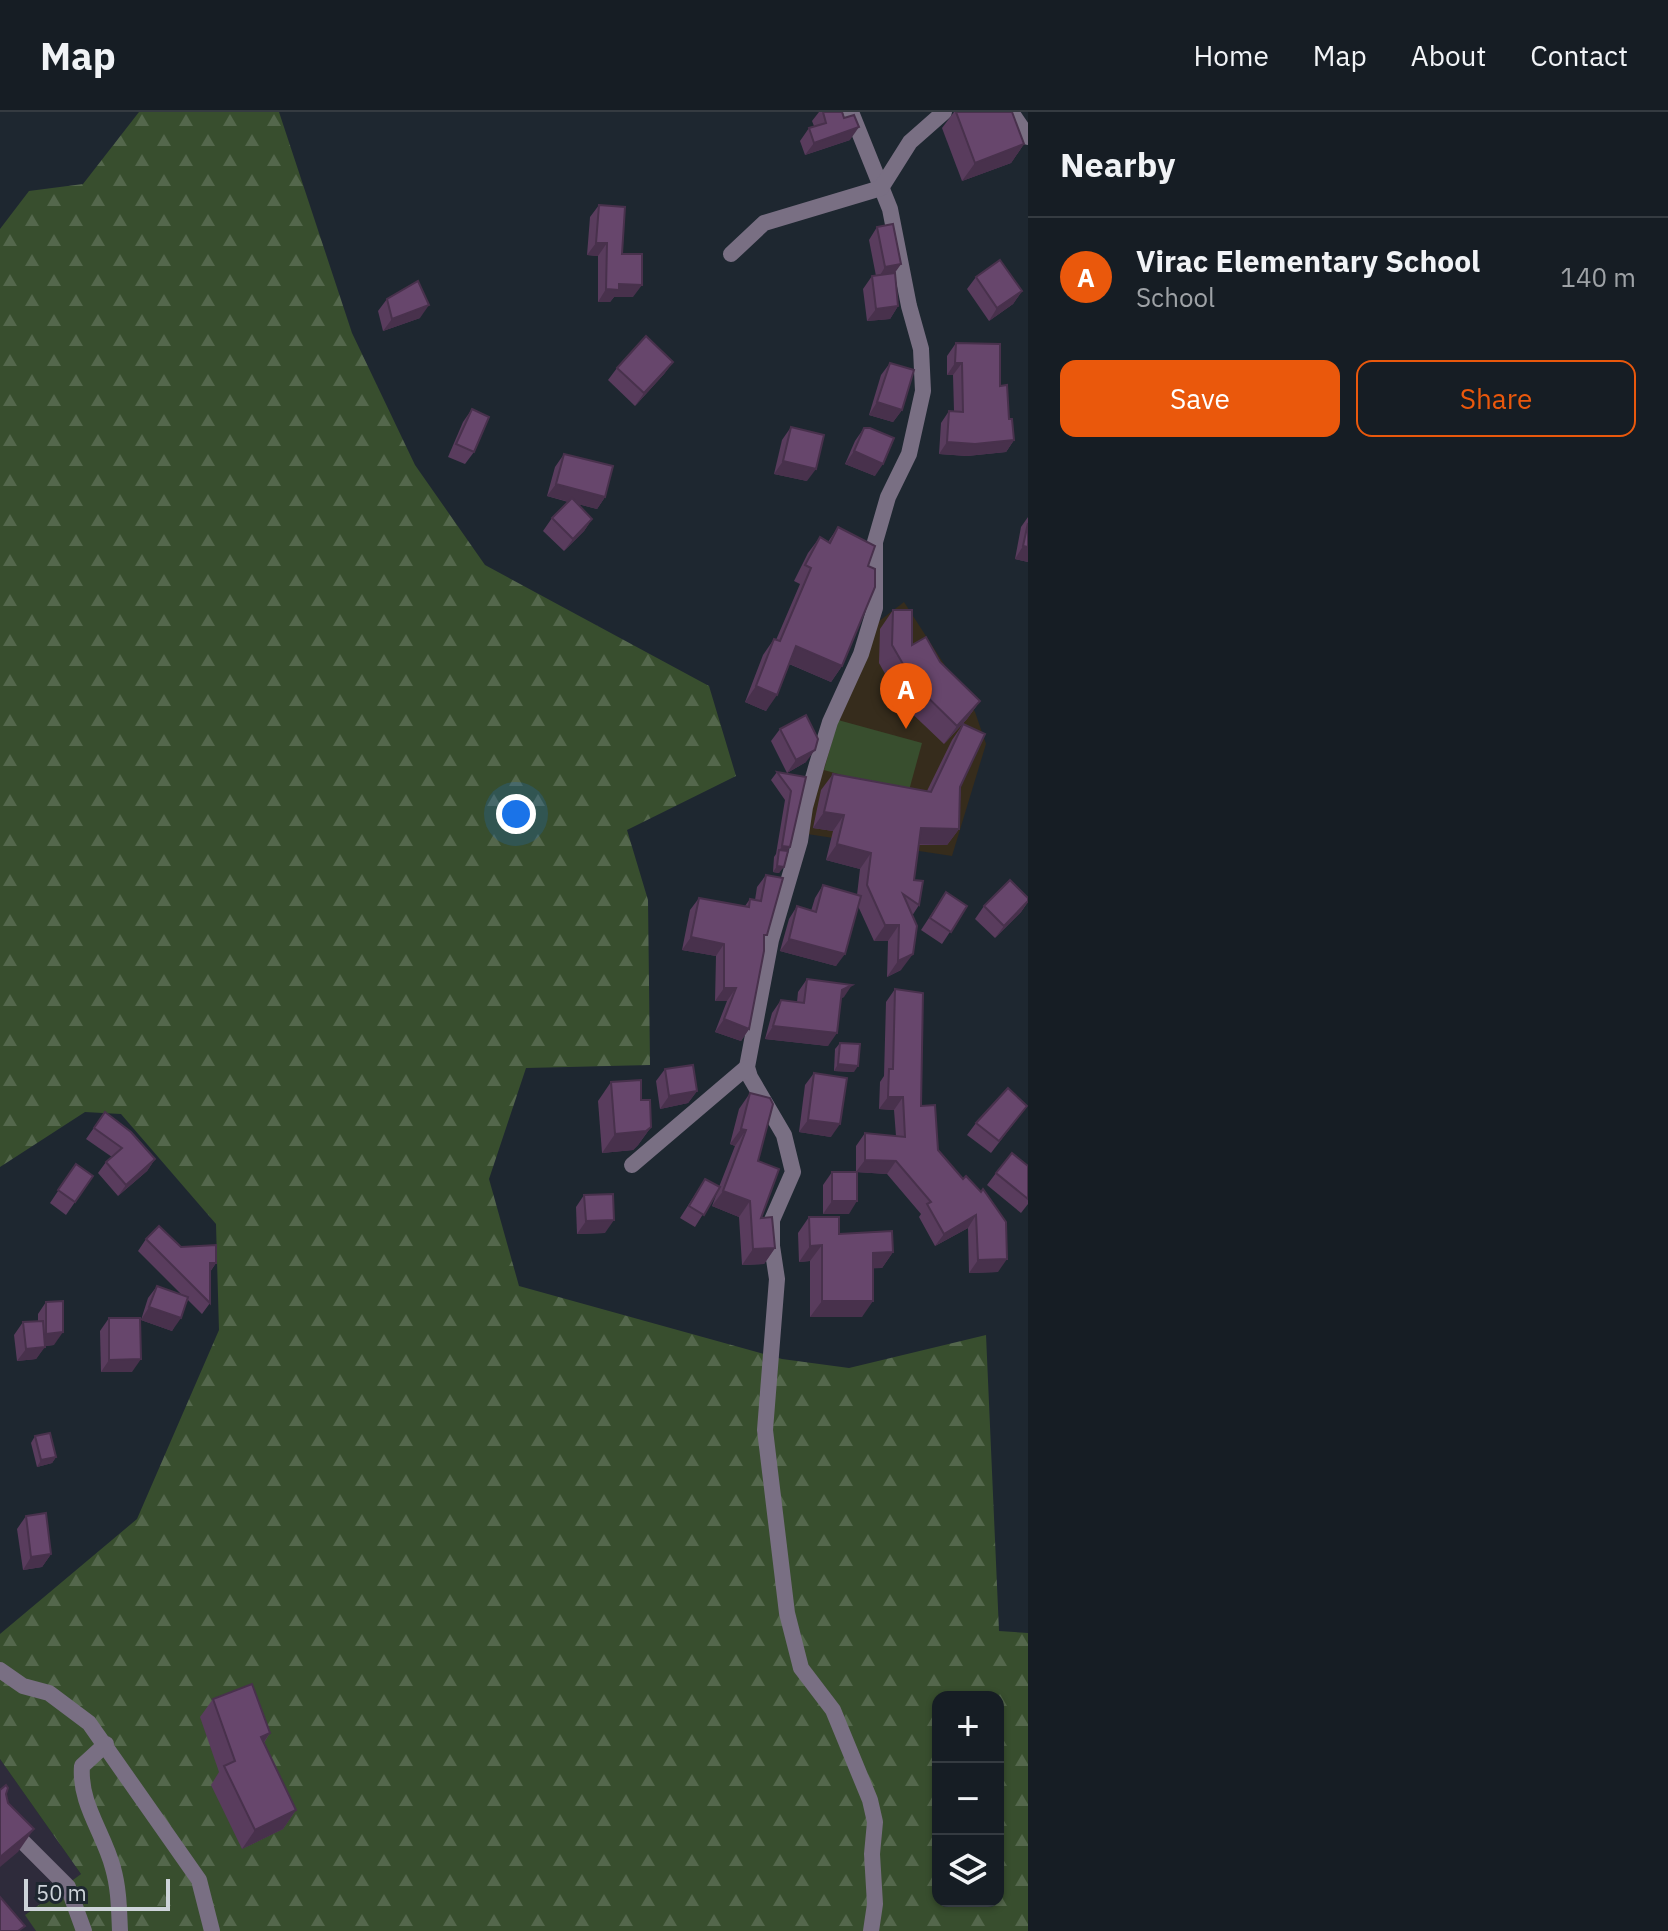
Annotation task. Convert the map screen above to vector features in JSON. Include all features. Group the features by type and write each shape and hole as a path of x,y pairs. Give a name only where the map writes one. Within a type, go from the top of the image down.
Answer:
{"street":[{"path":"851,112 890,209 909,306 921,349 923,391 909,454 888,497 875,542 875,608 861,654 830,722 805,807 800,841 771,940 747,1067 784,1135 793,1172 772,1220 777,1279 765,1430 787,1613 801,1668 833,1710 870,1800 875,1822 872,1854 875,1904 871,1931"},
{"path":"731,254 764,223 881,188 910,142 944,112"},
{"path":"1011,112 1028,137"},
{"path":"632,1165 747,1067"},
{"path":"0,1670 23,1686 49,1693 89,1723 199,1880 212,1931"},
{"path":"106,1744 82,1766 81,1780 82,1793 113,1866 120,1931"},
{"path":"0,1819 68,1887 84,1931"}],"shaded area":[{"path":"904,602 975,712 986,744 952,856 807,834 836,713 878,622"},
{"path":"0,1759 81,1874 26,1914 36,1931 0,1931"}],"green space":[{"path":"139,112 279,112 352,333 415,465 485,565 709,686 736,776 627,830 648,900 650,1065 526,1068 489,1179 519,1286 782,1359 849,1368 986,1335 999,1631 1028,1633 1028,1931 36,1931 25,1915 81,1874 0,1759 0,1634 137,1519 219,1330 216,1224 121,1114 85,1112 0,1167 0,229 29,191 83,184"},
{"path":"838,720 922,743 908,794 824,770"}],"building":[{"path":"823,112 842,112 844,118 854,115 859,127 814,143 809,128 826,123"},
{"path":"956,112 1012,112 1024,144 975,163"},
{"path":"599,205 625,207 622,254 642,254 642,285 619,284 619,290 606,289 607,243 596,243"},
{"path":"893,224 901,264 885,267 877,227"},
{"path":"1000,260 1022,291 997,308 976,277"},
{"path":"895,273 898,306 876,309 872,276"},
{"path":"418,281 429,305 392,319 387,299"},
{"path":"646,336 673,362 644,393 617,368"},
{"path":"956,343 1000,344 1000,386 1007,385 1014,440 975,444 947,442 949,411 963,412 962,363 955,363"},
{"path":"890,363 914,370 902,410 877,402"},
{"path":"472,409 489,417 474,452 456,444"},
{"path":"791,427 824,435 816,469 783,461"},
{"path":"864,428 894,438 883,464 854,451"},
{"path":"564,454 613,466 605,497 556,484"},
{"path":"572,498 592,519 573,539 552,518"},
{"path":"1028,523 1028,547 1023,546"},
{"path":"838,527 875,546 868,566 875,569 875,587 842,666 796,646 777,695 756,686 774,639 780,641 811,568 805,565 820,537 830,543"},
{"path":"893,610 912,610 912,645 926,637 940,662 980,701 957,726 915,685 892,645"},
{"path":"806,715 818,739 815,750 796,760 780,729"},
{"path":"963,724 985,734 960,787 959,829 921,828 914,880 923,881 919,905 903,894 917,926 913,954 898,961 899,925 885,925 867,885 871,853 837,844 844,815 824,812 833,774 931,792"},
{"path":"777,772 806,777 790,847 782,846 791,791"},
{"path":"779,850 788,851 784,867 777,866"},
{"path":"766,875 783,878 767,935 764,935 764,951 749,1029 724,1019 736,988 724,988 724,944 691,937 699,898 749,907 750,899 761,901"},
{"path":"1010,880 1028,901 1004,926 984,906"},
{"path":"823,885 861,896 845,954 789,939 797,906 816,912"},
{"path":"946,892 967,906 951,932 930,918"},
{"path":"807,979 852,985 842,990 837,1033 773,1026 781,1000 804,1003"},
{"path":"895,989 923,993 921,1106 935,1105 938,1150 963,1179 966,1176 981,1192 983,1189 1006,1222 1007,1259 978,1260 976,1215 944,1234 927,1204 931,1202 896,1161 865,1160 865,1133 905,1137 903,1097 888,1097 889,1069 893,1069"},
{"path":"840,1043 860,1044 858,1066 838,1064"},
{"path":"693,1065 697,1091 669,1096 665,1069"},
{"path":"814,1073 847,1078 840,1124 808,1120"},
{"path":"641,1080 641,1100 650,1100 651,1127 646,1131 615,1134 611,1082"},
{"path":"1008,1088 1027,1106 999,1141 976,1123"},
{"path":"750,1093 770,1098 773,1104 758,1161 779,1169 761,1218 772,1217 775,1248 753,1249 750,1201 723,1191 746,1130 741,1129"},
{"path":"105,1112 131,1132 155,1159 126,1185 106,1162 122,1148 94,1128"},
{"path":"1012,1153 1028,1166 1028,1199 996,1173"},
{"path":"76,1164 93,1176 75,1202 58,1190"},
{"path":"832,1172 857,1172 857,1201 832,1201"},
{"path":"705,1179 720,1187 704,1215 689,1206"},
{"path":"613,1194 614,1220 586,1221 584,1195"},
{"path":"809,1217 839,1217 839,1234 892,1231 893,1252 873,1253 873,1301 822,1301 822,1245 810,1246"},
{"path":"159,1226 181,1247 216,1245 216,1263 210,1263 210,1303 146,1239"},
{"path":"157,1286 188,1297 181,1318 149,1307"},
{"path":"63,1301 63,1332 46,1334 46,1302"},
{"path":"109,1318 140,1318 141,1359 109,1360"},
{"path":"43,1321 45,1347 26,1349 23,1322"},
{"path":"50,1433 56,1457 41,1460 35,1436"},
{"path":"46,1513 51,1554 31,1557 26,1516"},
{"path":"252,1684 270,1733 261,1737 296,1810 255,1830 224,1766 235,1761 213,1699"},
{"path":"6,1785 8,1803 34,1829 0,1857 0,1790"},
{"path":"0,1897 25,1926 18,1931 0,1931"}],"place":[{"name":"Virac Elementary School","path":"906,729"}]}
